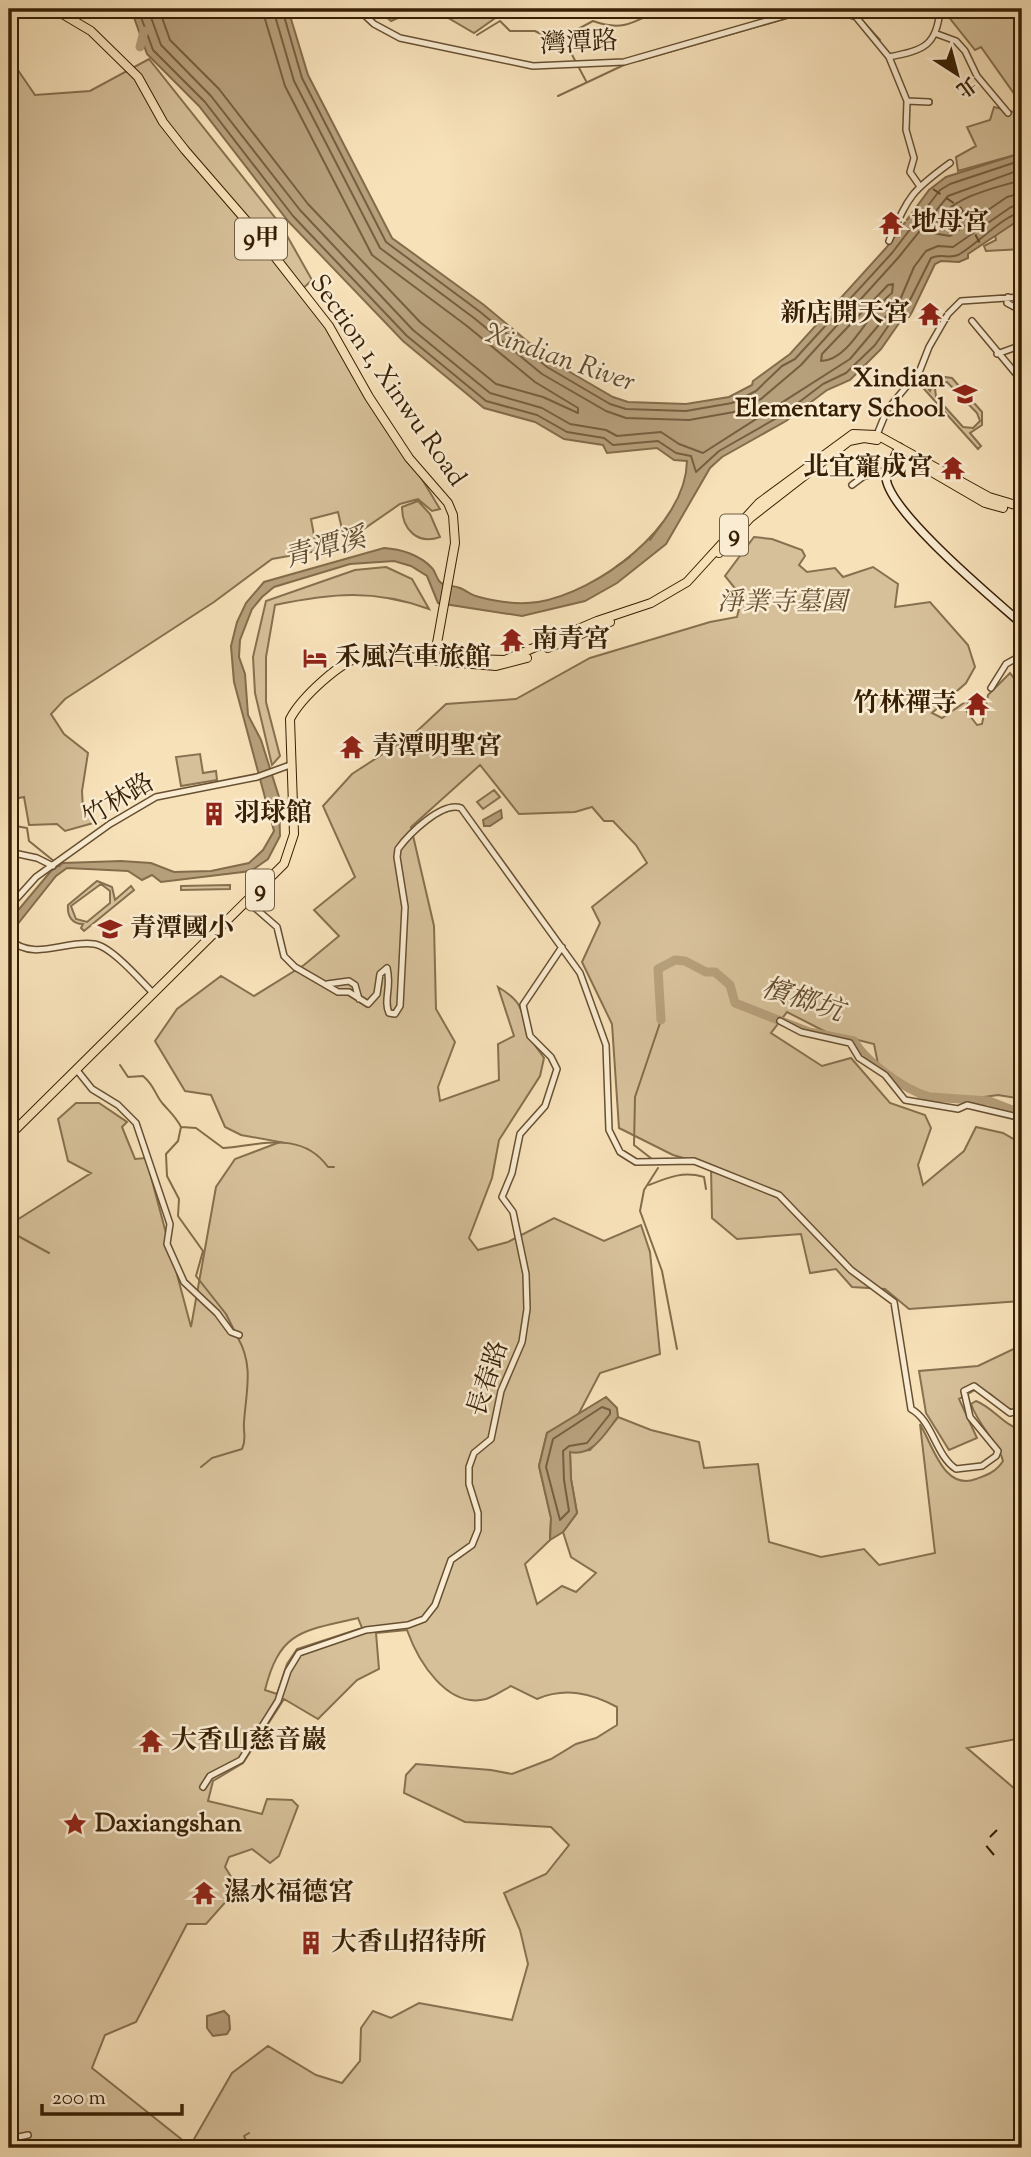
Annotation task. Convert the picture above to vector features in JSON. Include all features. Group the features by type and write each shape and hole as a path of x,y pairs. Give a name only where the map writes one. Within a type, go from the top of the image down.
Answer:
{"main road":[{"name":"Section 1, Xinwu Road","path":"54,9 91,31 138,77 163,122 330,326 369,397 409,458 447,503 453,515 456,537 434,660"},
{"path":"876,437 985,503 1022,509"},
{"name":"9","path":"9,1136 274,876 292,848 295,834 290,719 296,707 347,663 363,656 434,660 445,664 508,665 668,600 690,586 750,517 849,441 876,437"}],"street":[{"name":"灣潭路","path":"358,9 374,23 400,38 533,66 624,62 808,9"},
{"path":"833,9 856,17 889,57 907,101 906,130 914,158 910,173 919,185"},
{"path":"856,17 877,9"},
{"path":"889,57 920,48 937,34 940,9"},
{"path":"937,34 956,41 965,51 977,76 1008,113"},
{"path":"907,101 929,103"},
{"path":"889,241 908,198 919,185 950,163"},
{"path":"1008,297 1007,303 1022,311"},
{"path":"876,437 895,398 920,370 929,347 948,314 961,301 1022,297"},
{"path":"972,321 1022,381"},
{"path":"998,355 1022,345"},
{"path":"898,449 888,470 887,485 936,546 1022,624"},
{"path":"852,485 864,477 888,470"},
{"path":"991,688 1006,664 1022,655"},
{"name":"竹林路","path":"9,906 36,877 110,824 156,797 257,777 290,765"},
{"path":"247,901 277,927 284,956 295,967 338,992 349,992 368,1004 377,995 380,974 387,968 391,981 386,1006 392,1014 398,1011 405,907 398,849 419,828 449,807 455,806 466,813 580,973 606,1045 609,1130 612,1141 620,1152 636,1162 656,1164 694,1161 779,1195 851,1270 894,1302 911,1409 920,1417 942,1458 956,1469 982,1466 996,1456 998,1451 970,1416 964,1391 974,1386 1010,1413 1022,1410"},
{"path":"9,852 37,858 53,866"},
{"path":"9,940 18,948 34,950 96,944 117,958 153,993"},
{"name":"長春路","path":"203,1787 210,1776 241,1760 278,1701 288,1671 299,1653 366,1630 408,1625 425,1619 436,1605 451,1560 472,1545 476,1537 478,1513 469,1484 469,1467 474,1452 491,1439 501,1391 522,1342 527,1309 526,1274 513,1212 502,1197 512,1173 520,1133 545,1106 557,1069 551,1057 530,1036 523,1005 562,947"},
{"path":"327,984 349,981 355,985 359,999"},
{"path":"780,1021 802,1032 850,1043 859,1058 885,1075 905,1100 958,1108 967,1105 1022,1118"},
{"path":"76,1069 92,1089 118,1105 136,1123 170,1224 166,1235 170,1252 182,1272 184,1282 217,1313 231,1332 239,1335"},
{"path":"9,2138 28,2135"}],"green space":[{"path":"377,9 418,9 391,21"},
{"path":"433,9 508,9 474,33"},
{"path":"946,9 1022,9 1022,105 981,47 975,50 948,16"},
{"path":"9,57 35,95 90,91 149,59 281,225 312,280 299,292 332,330 440,509 432,511 418,499 400,504 345,542 338,512 311,519 317,551 272,559 214,602 65,699 51,714 64,734 88,753 82,791 83,810 97,822 65,831 57,824 29,825 24,797 9,800"},
{"path":"994,107 1022,114 1022,153 958,171 956,157 976,146 967,127 990,120"},
{"path":"1022,218 1022,249 986,251 984,246 996,240 995,235"},
{"path":"952,378 982,412 982,425 970,433 981,446 978,449 924,389 927,387 930,391 934,380","holes":["947,382 977,413 980,421 973,428 963,427 936,397 935,388"]},
{"path":"418,501 430,514 440,537 425,539 408,529 402,507"},
{"name":"淨業寺墓園","path":"754,537 772,539 802,550 805,556 799,565 807,572 835,568 843,577 873,567 898,584 895,607 930,602 968,645 975,667 966,683 932,713 942,718 968,700 967,712 977,725 982,724 988,695 1010,673 1022,689 1022,1099 998,1095 970,1099 919,1097 878,1064 874,1044 826,1032 787,1012 771,1033 822,1066 851,1058 890,1103 925,1115 931,1128 918,1165 923,1185 964,1151 976,1127 1003,1133 1022,1144 1022,1301 909,1309 885,1289 852,1287 836,1269 810,1273 801,1234 737,1239 712,1218 711,1166 673,1155 619,1128 612,1024 582,962 600,923 592,907 647,863 636,845 613,821 604,821 592,807 575,812 519,814 480,765 411,827 434,926 436,1009 455,1042 438,1087 440,1101 499,1080 498,1044 514,1036 498,987 516,1002 522,1011 529,1036 544,1058 540,1076 499,1140 492,1178 469,1238 478,1250 508,1242 554,1218 604,1241 641,1225 650,1252 660,1354 600,1373 577,1417 547,1433 539,1466 551,1518 550,1540 525,1564 537,1604 562,1586 576,1592 596,1573 571,1557 563,1532 577,1513 570,1452 590,1450 618,1417 651,1430 699,1442 704,1468 758,1464 769,1542 821,1557 864,1549 879,1565 935,1553 920,1424 948,1473 965,1481 988,1474 1003,1461 971,1404 976,1401 982,1404 1010,1425 1022,1430 1022,1738 967,1748 1022,1795 1022,2148 9,2148 9,1225 91,1173 68,1161 58,1119 76,1103 99,1103 127,1122 122,1127 135,1159 146,1158 191,1327 216,1187 235,1159 280,1142 241,1135 225,1127 211,1095 185,1091 155,1041 177,1009 221,976 254,996 304,965 339,936 314,910 355,877 323,806 352,774 415,733 446,704 516,699 590,658 710,622 737,617 742,597 725,576","holes":["358,1618 362,1628 297,1649 287,1664 277,1694 265,1690 278,1655 296,1636 322,1626","407,1630 418,1655 436,1680 459,1697 486,1699 511,1686 537,1699 558,1693 578,1693 617,1707 617,1725 596,1738 576,1744 551,1759 512,1774 416,1764 406,1775 404,1793 465,1822 551,1827 569,1845 546,1874 504,1893 520,1930 528,1964 512,2020 419,2003 391,2018 373,2011 361,2028 360,2061 342,2083 316,2075 268,2046 232,2073 190,2146 92,2068 105,2035 136,2022 187,1924 206,1924 238,1888 225,1867 229,1857 252,1849 270,1863 279,1856 298,1806 292,1800 267,1799 262,1814 208,1801 213,1781 243,1763 284,1699 318,1719 357,1680 379,1669 376,1633"]},
{"path":"386,567 412,579 429,609 390,598 353,595 275,605 266,657 266,702 280,756 272,765 255,693 253,657 266,601 355,570"},
{"path":"200,754 203,773 216,771 217,780 181,786 176,757"},
{"path":"494,790 500,797 483,809 477,802"},
{"path":"97,881 112,887 115,900 131,886 134,890 84,931 81,928 83,924 71,919 68,905","holes":["101,884 110,891 110,903 87,922 76,919 71,906"]},
{"path":"230,885 230,889 181,890 181,886"},
{"path":"1022,1345 1022,1414 1017,1417 990,1394 975,1390 959,1399 977,1438 949,1450 926,1413 919,1371 978,1366"}],"water":[{"path":"131,9 288,9 308,75 392,238 484,305 551,361 613,397 628,402 686,404 729,397 752,385 753,381 790,354 886,248 929,190 946,177 1022,153 1022,218 968,254 968,258 959,262 941,261 935,264 909,317 904,316 881,349 850,380 827,390 786,421 722,457 710,468 666,544 617,583 585,601 522,616 438,603 427,576 411,566 394,561 350,564 274,587 252,609 240,640 239,657 245,674 248,715 261,740 279,797 280,836 268,859 251,871 161,882 152,875 142,880 128,871 67,868 56,876 9,935 9,921 51,871 63,863 121,861 151,863 174,872 211,871 249,863 263,850 274,831 234,682 231,646 237,622 246,603 264,582 384,548 416,556 432,568 442,584 460,588 476,596 501,602 523,603 561,596 610,571 634,553 655,532 671,510 683,486 687,461 674,460 657,448 607,453 603,445 564,439 535,422 484,408 403,341 288,221 199,106 147,54"},
{"path":"501,810 502,818 490,826 484,826 483,820"},
{"path":"606,1397 617,1408 618,1417 592,1447 578,1453 570,1452 577,1513 563,1532 550,1540 551,1518 539,1466 547,1433"},
{"path":"224,2011 229,2016 230,2029 227,2034 213,2036 207,2028 207,2016"}],"waterway":[{"path":"567,35 593,21 612,26 628,24 661,9"},
{"path":"638,61 815,10"},
{"path":"860,18 880,40 879,43"},
{"path":"477,35 500,21 510,31 535,31 549,38 563,38 586,81"},
{"path":"140,47 144,31"},
{"path":"558,96 626,64"},
{"name":"青潭溪","path":"650,540 661,525"},
{"name":"青潭溪","path":"617,566 630,557"},
{"path":"9,825 27,828 29,841 60,866"},
{"name":"檳榔坑","path":"661,1020 658,969 675,960 685,961 706,972 715,972 730,985 735,1003 809,1032 854,1041 886,1074 927,1096"},
{"name":"檳榔坑","path":"652,1159 634,1145 635,1097 661,1020"},
{"path":"120,1065 128,1077 143,1076 147,1080 181,1127 178,1141 166,1154 167,1176 179,1199 178,1216 203,1251 196,1276 226,1314 234,1330"},
{"name":"檳榔坑","path":"931,1097 989,1101 1022,1114"},
{"path":"181,1127 196,1128 223,1148 280,1142 293,1144 317,1155 328,1167 334,1167"},
{"name":"檳榔坑","path":"658,1168 644,1190 640,1211 662,1271 677,1349"},
{"path":"649,1185 670,1177 689,1175 704,1177 706,1189"},
{"path":"9,1231 49,1253"},
{"path":"201,1467 212,1458 242,1449 245,1439 248,1379 246,1359 238,1338"},
{"path":"249,2133 244,2136 249,2148"}],"ferry route":[{"path":"933,189 961,208 982,247"}],"railway":[{"path":"994,1855 984,1843 997,1830"}],"place":[{"name":"地母宮","path":"891,223"},
{"name":"新店開天宮","path":"930,314"},
{"name":"Xindian Elementary School","path":"965,394"},
{"name":"北宜寵成宮","path":"953,468"},
{"name":"南青宮","path":"512,640"},
{"name":"禾風汽車旅館","path":"315,658"},
{"name":"竹林禪寺","path":"977,704"},
{"name":"青潭明聖宮","path":"352,747"},
{"name":"羽球館","path":"214,814"},
{"name":"青潭國小","path":"110,929"},
{"name":"大香山慈音巖","path":"151,1741"},
{"name":"Daxiangshan","path":"75,1824"},
{"name":"濕水福德宮","path":"204,1893"},
{"name":"大香山招待所","path":"311,1943"}],"water label":[{"name":"Xindian River","path":"560,359"}]}
